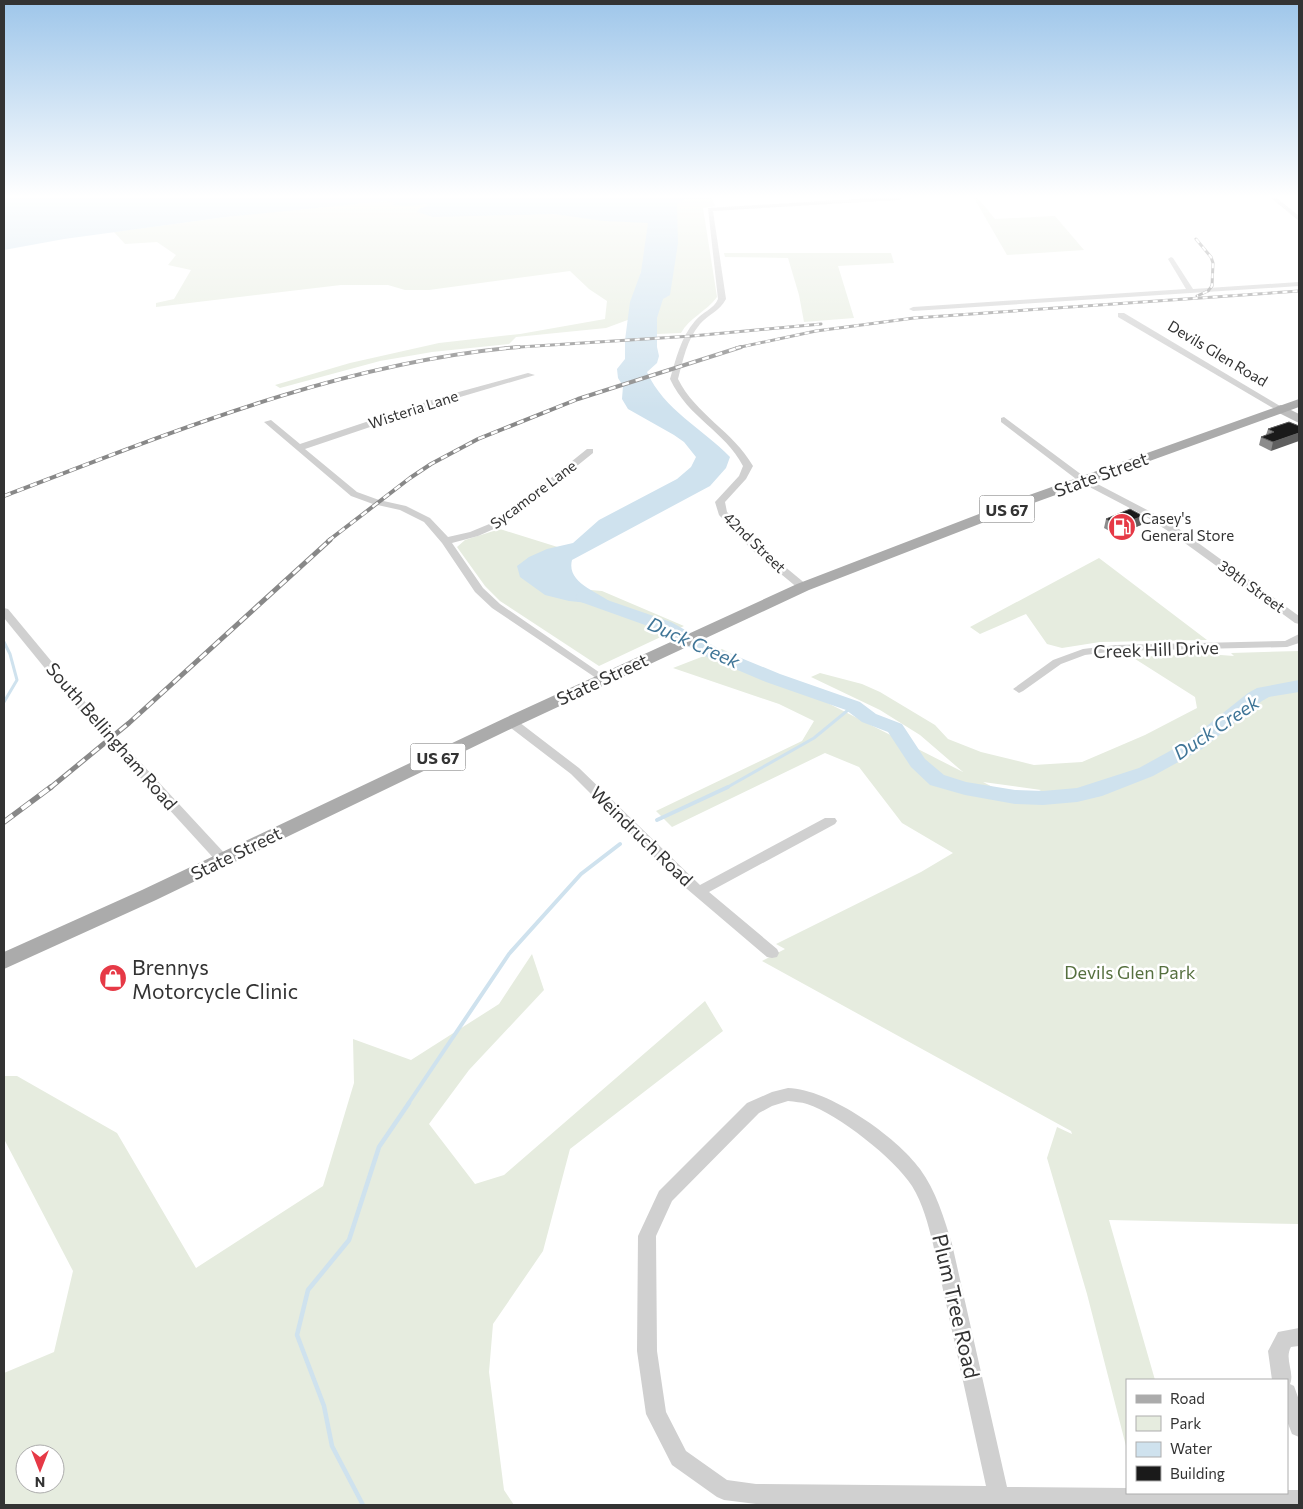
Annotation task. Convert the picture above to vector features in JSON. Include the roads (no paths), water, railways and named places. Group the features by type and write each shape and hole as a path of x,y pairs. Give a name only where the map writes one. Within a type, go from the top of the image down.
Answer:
{"main road":[{"name":"State Street","path":"4,961 222,860 602,679 802,587 1083,480 1299,402"},
{"name":"Devils Glen Road","path":"1281,409 1299,420"}],"street":[{"name":"42nd Street","path":"718,268 721,304 698,321 687,336 674,379 677,389 690,406 744,455 748,466 743,477 720,502 722,513 756,548 802,587"},
{"path":"1177,268 1191,291"},
{"path":"913,310 1299,284"},
{"name":"Devils Glen Road","path":"1120,315 1281,409"},
{"name":"Wisteria Lane","path":"298,448 447,398 531,375"},
{"name":"39th Street","path":"1004,420 1083,480 1148,514 1299,621"},
{"path":"268,422 354,494 416,514 427,520 446,541 479,590 496,606 602,679"},
{"name":"Sycamore Lane","path":"446,541 474,534 502,522 590,451"},
{"name":"South Bellingham Road","path":"4,611 87,712 222,860"},
{"name":"Creek Hill Drive","path":"1020,689 1057,662 1082,652 1116,648 1287,644 1297,640 1299,637"},
{"name":"Weindruch Road","path":"511,722 575,771 679,874 772,953"},
{"path":"700,891 830,821"},
{"name":"Plum Tree Road","path":"793,1093 809,1096 834,1109 898,1157 919,1181 937,1223 990,1451 998,1497 756,1494 724,1490 679,1458 656,1414 647,1351 647,1236 665,1196 753,1108 769,1098 793,1093"},
{"path":"1282,1379 1278,1351 1285,1338 1299,1336"},
{"path":"1288,1396 1299,1427"},
{"path":"998,1497 1299,1501"}],"water":[{"path":"642,268 674,268 670,295 663,299 657,318 657,347 659,356 657,363 647,372 663,397 730,457 726,468 710,486 572,560 571,568 579,581 612,603 608,605 569,601 545,595 520,577 517,566 529,557 547,549 573,543 599,520 677,479 691,467 696,457 684,442 628,409 622,399 623,386 618,378 617,369 625,359 625,340 630,302"}],"waterway":[{"name":"Duck Creek","path":"584,597 665,626 713,653 773,678 853,706 869,718 895,728 918,763 937,780 965,788 1015,797 1043,798 1077,795 1095,791 1146,772 1195,745 1255,697 1264,692 1299,686"},
{"path":"4,642 10,654 17,680 4,702"},
{"path":"727,788 814,738 853,706"},
{"path":"657,820 727,788"},
{"path":"408,1104 509,954 581,874 620,844"},
{"path":"363,1505 332,1446 324,1406 297,1335 308,1290 349,1240 379,1147 409,1103"}],"railway":[{"path":"1197,296 1208,291 1212,286 1213,268"},
{"path":"736,348 816,331 914,318 1299,291"},
{"path":"517,347 692,336 821,324"},
{"path":"4,496 193,425 321,384 386,368 452,355 517,347"},
{"path":"505,348 517,347"},
{"path":"328,541 410,478 431,464 478,439 578,399 741,347"},
{"path":"50,788 129,723 330,540"},
{"path":"4,822 51,787"}],"place":[{"name":"Casey's General Store","path":"1122,527"},
{"name":"Brennys Motorcycle Clinic","path":"113,978"}],"park label":[{"name":"Devils Glen Park","path":"1130,972"}]}
